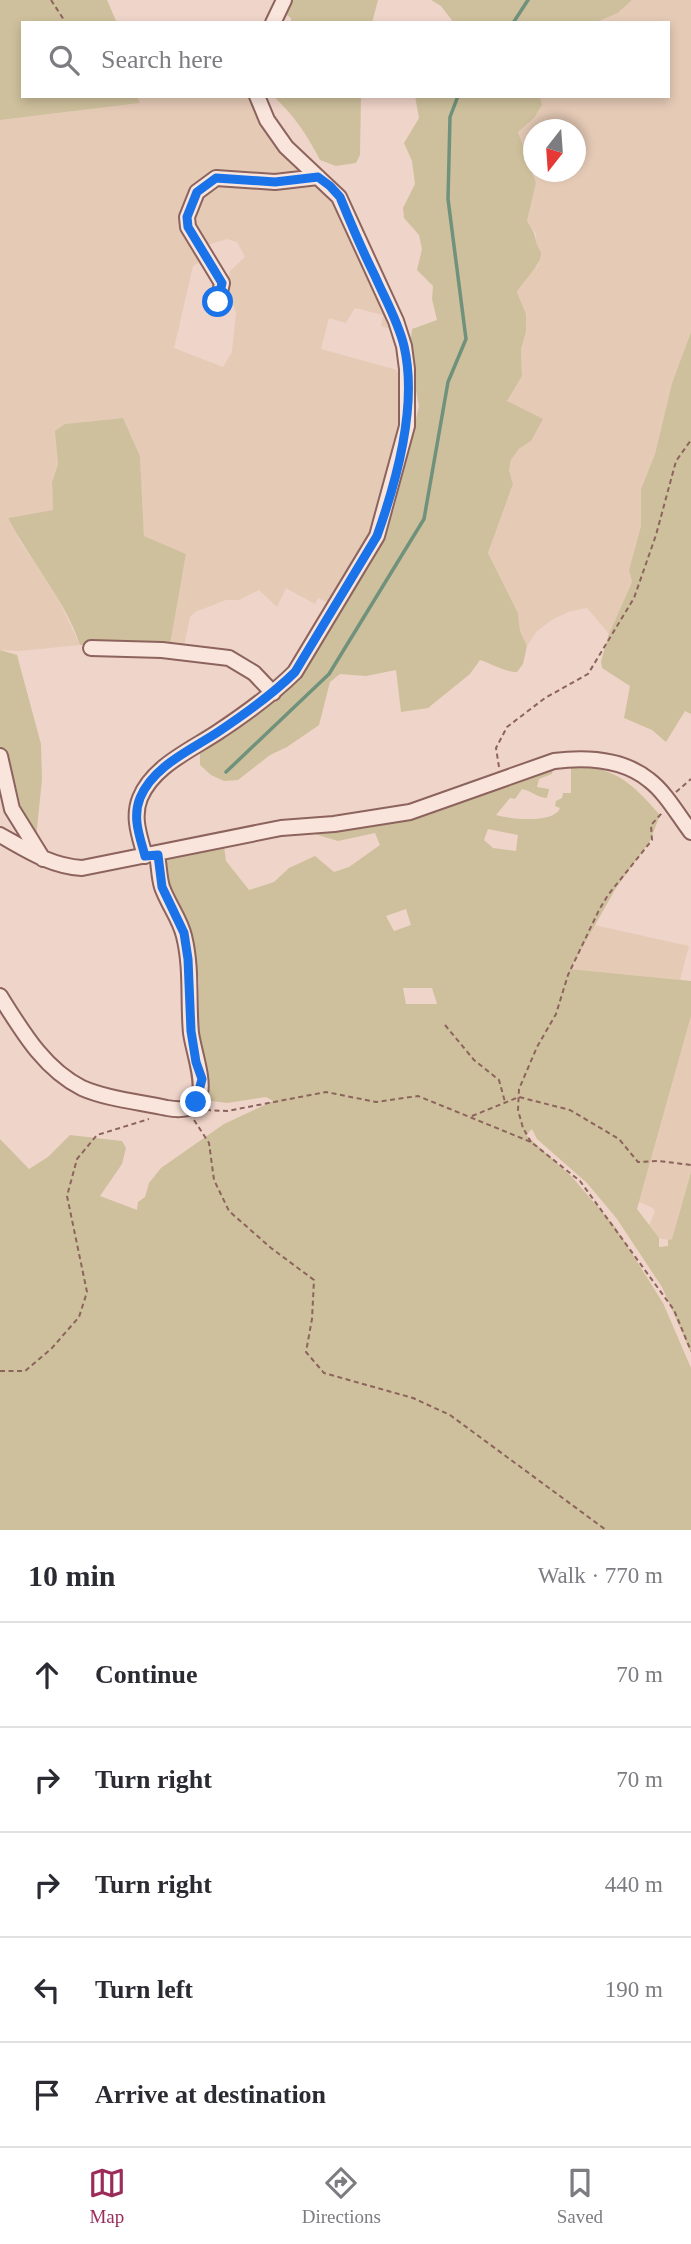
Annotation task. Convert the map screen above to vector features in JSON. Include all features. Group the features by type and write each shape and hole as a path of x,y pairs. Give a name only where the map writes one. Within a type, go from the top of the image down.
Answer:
{"street":[{"path":"274,21 284,0"},
{"path":"0,996 38,1053 76,1084 89,1090 178,1110 196,1102 202,1079 191,1031 188,959 184,933 136,823 140,798 148,783 169,763 273,693 295,672 377,536 384,515 408,412 404,346 396,321 340,197 286,147 267,120 258,98"},
{"path":"218,302 222,283 188,227 187,217 197,192 216,178 275,182 318,177"},
{"path":"91,648 162,650 229,658 254,673 273,693"},
{"path":"0,756 12,809 44,860"},
{"path":"0,835 44,860 82,869 281,828 334,824 410,812 554,761 573,758 611,762 650,780 691,832"}],"path":[{"path":"51,0 65,21"},
{"path":"501,780 496,748 507,727 545,698 588,674 634,598 656,534 676,461 691,440"},
{"path":"531,1142 523,1128 518,1110 519,1089 537,1047 556,1014 568,975 608,895 652,841 651,825 667,800 691,779"},
{"path":"445,1025 474,1060 499,1080 505,1103"},
{"path":"187,1108 228,1111 326,1093 376,1102 418,1096 531,1142 580,1181 674,1310 691,1351"},
{"path":"470,1117 519,1097 570,1110 619,1139 638,1162 659,1161 691,1165"},
{"path":"187,1108 209,1143 214,1180 229,1211 271,1248 314,1280 312,1319 306,1352 324,1373 413,1398 450,1415 606,1530"},
{"path":"0,1371 25,1371 52,1348 79,1317 88,1292 66,1196 76,1158 97,1135 153,1118"}],"shaded area":[{"path":"0,0 107,0 116,21 21,21 21,98 138,98 140,103 0,120"},
{"path":"291,0 378,0 373,21 291,21 284,13"},
{"path":"431,0 632,0 618,13 599,21 452,21 441,6"},
{"path":"632,0 691,0 691,332 672,383 655,454 641,489 641,526 629,570 632,582 609,634 587,608 568,612 552,620 537,631 527,646 520,631 518,613 488,553 513,484 509,470 511,460 519,449 531,441 507,401 522,375 521,349 526,332 526,314 517,292 524,279 538,265 541,253 536,244 536,234 527,221 536,182 586,182 586,119 533,119 542,105 540,98 670,98 670,21 599,21 618,13"},
{"path":"138,98 251,98 320,175 273,177 215,174 198,188 188,214 192,236 204,260 193,266 174,348 223,367 232,352 236,313 227,284 230,271 245,257 237,242 227,239 207,245 197,225 196,212 202,191 207,186 215,179 225,176 290,179 324,177 336,187 401,321 401,332 381,326 383,315 355,308 346,323 329,318 321,349 397,370 403,386 400,428 381,524 334,605 318,598 315,604 286,588 277,607 259,590 239,600 226,600 195,612 190,617 184,646 170,645 186,554 144,536 140,456 123,418 65,424 56,431 58,464 52,482 53,510 8,518 21,543 56,594 80,645 19,651 0,650 0,120 139,103"},
{"path":"275,98 361,98 360,155 356,163 336,166 320,160 287,110"},
{"path":"415,98 540,98 542,105 534,118 523,119 523,128 518,132 523,146 523,182 536,183 527,221 541,257 517,292 526,314 526,332 521,349 522,376 507,401 543,419 531,441 519,449 511,460 509,470 513,484 488,553 518,613 520,631 527,646 523,664 517,672 512,672 480,660 470,674 428,708 401,712 396,670 366,676 340,674 330,682 319,725 270,755 238,780 224,781 211,775 200,765 200,749 302,673 381,544 394,509 419,406 409,354 412,329 437,320 432,299 433,286 417,270 422,249 419,235 404,218 403,208 415,184 412,161 404,143 419,118"},
{"path":"523,128 523,146 518,132"},
{"path":"691,332 691,714 685,711 666,742 652,730 624,718 630,686 602,668 601,661 609,634 632,582 629,570 641,526 641,489 655,454 672,383"},
{"path":"123,418 140,456 144,536 186,554 170,645 128,642 80,645 66,612 8,518 53,510 52,482 58,464 55,431 65,424"},
{"path":"0,650 17,655 41,744 42,779 36,839 25,823 11,767 0,750"},
{"path":"553,767 552,774 539,779 537,787 549,789 547,798 522,789 515,799 510,798 496,815 521,819 541,818 556,813 560,808 555,806 556,801 562,798 563,793 571,793 571,767 600,769 632,786 660,815 650,841 616,888 570,969 691,981 691,1016 637,1209 659,1238 659,1247 668,1246 691,1172 691,1353 662,1287 617,1219 587,1183 537,1139 532,1129 526,1135 572,1177 616,1228 663,1303 691,1368 691,1530 0,1530 0,1139 29,1169 48,1157 70,1135 122,1141 126,1148 122,1164 100,1196 137,1210 138,1202 145,1197 149,1183 161,1168 224,1124 273,1101 266,1097 227,1103 204,1100 196,963 186,921 157,859 224,846 226,861 249,890 274,882 289,868 315,856 334,872 349,867 380,845 375,833 338,841 308,832 404,820","holes":["488,829 518,835 516,851 493,848 484,840","406,909 411,925 394,931 386,916","403,988 432,988 437,1004 406,1004"]},
{"path":"594,925 689,946 680,980 570,969"},
{"path":"691,1016 691,1172 672,1239 668,1240 659,1238 649,1226 655,1211 653,1208 639,1202"}],"waterway":[{"path":"514,21 528,0"},
{"path":"226,772 329,674 424,519 448,382 466,339 448,199 450,117 457,98"}],"route":[{"path":"196,1102 200,1095 202,1079 191,1031 188,959 184,933 162,887 158,855 145,856 136,823 137,807 148,783 169,763 219,732 277,690 295,672 377,536 407,426 408,412 404,346 396,321 340,197 318,177 275,182 216,178 197,192 187,217 188,227 222,283 218,302"}]}
